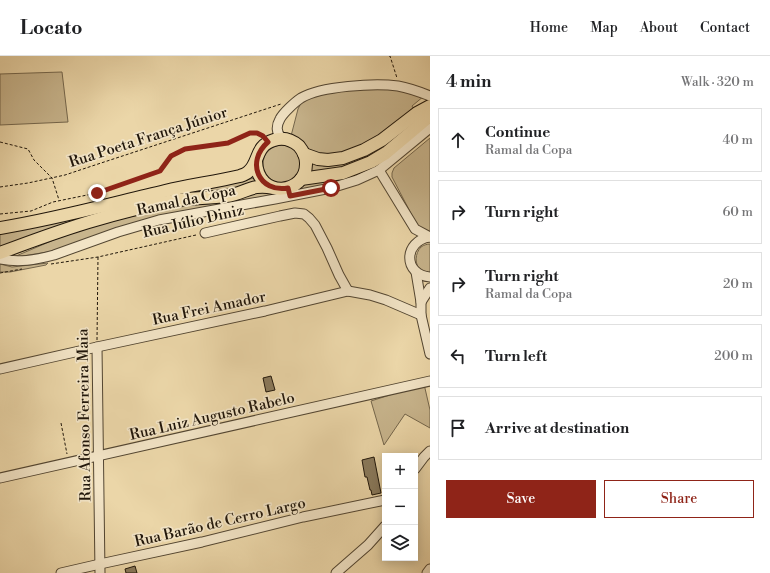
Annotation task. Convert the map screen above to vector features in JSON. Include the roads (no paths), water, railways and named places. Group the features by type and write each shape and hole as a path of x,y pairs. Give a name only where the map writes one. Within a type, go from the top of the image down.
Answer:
{"main road":[{"path":"304,154 318,159 328,160 343,158 364,150 382,140 417,113 430,106"},
{"path":"301,179 343,173 371,162 386,153 430,116"},
{"name":"Ramal da Copa","path":"0,228 30,223 166,191 240,176 249,172 262,147 268,142 282,138"},
{"path":"256,161 258,174 267,185 290,192 304,174 306,161 301,148 296,143 282,138"},
{"name":"Ramal da Copa","path":"0,253 96,219 133,209 179,200 228,196 253,187 260,186 274,188"}],"street":[{"path":"282,138 278,136 277,131 280,120 286,110 301,98 312,93 347,87 380,85 399,86 430,96"},
{"name":"Ramal da Copa","path":"0,259 31,261 54,255 118,232 159,220 290,192 331,188 357,180 379,170 430,128"},
{"path":"379,170 415,230 430,237"},
{"name":"Rua Júlio Diniz","path":"205,233 295,213 304,214 315,225 348,291"},
{"path":"415,230 410,253 412,267 422,276 430,278"},
{"path":"412,247 423,238 430,237"},
{"path":"416,272 422,315 430,354"},
{"path":"421,302 430,288"},
{"name":"Rua Frei Amador","path":"0,369 96,346 266,311 348,291 370,295 422,315"},
{"name":"Rua Afonso Ferreira Maia","path":"96,346 100,568"},
{"name":"Rua Luiz Augusto Rabelo","path":"0,478 430,380"},
{"path":"418,465 430,451"},
{"name":"Rua Barão de Cerro Largo","path":"61,573 100,568 202,542 382,501"},
{"path":"336,573 368,545 382,529"},
{"path":"426,573 430,569"}]}
